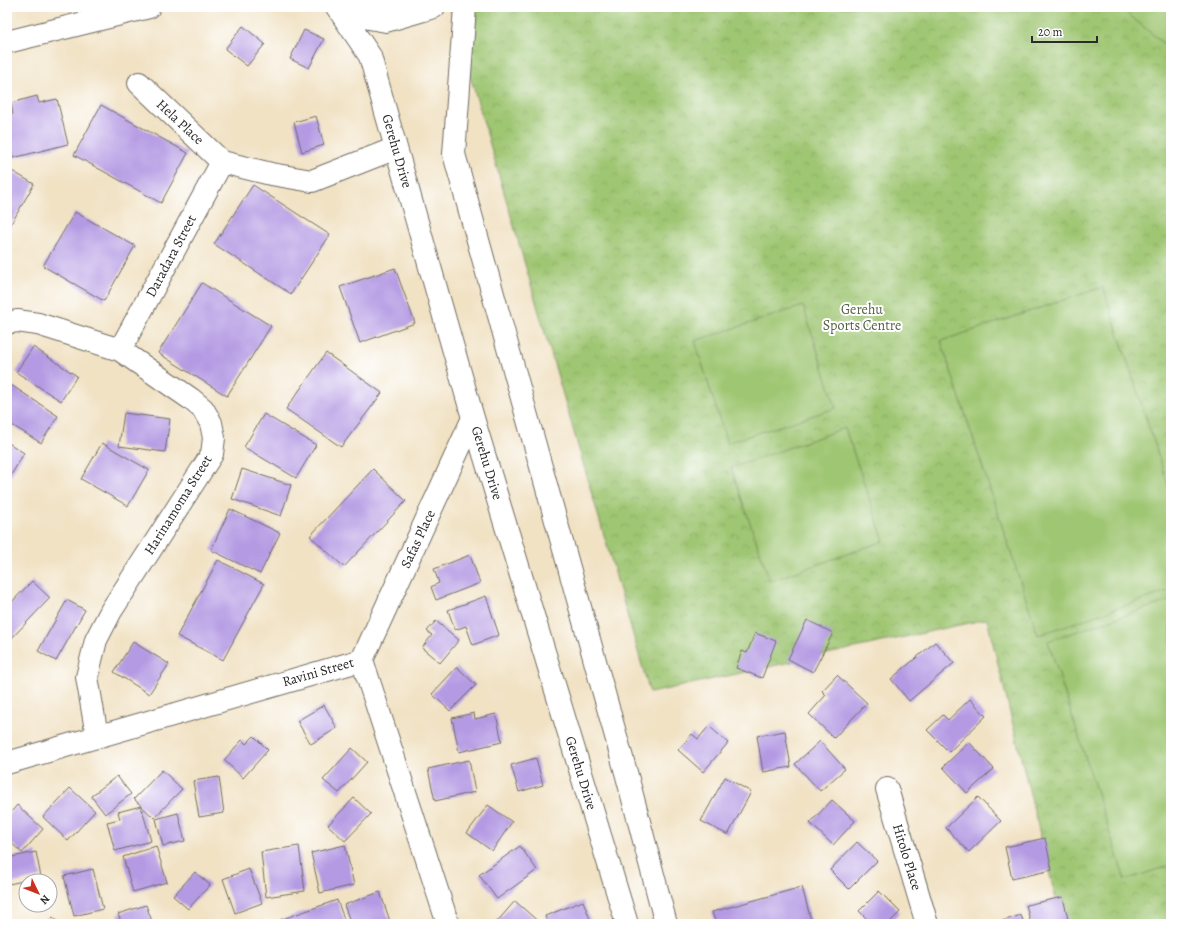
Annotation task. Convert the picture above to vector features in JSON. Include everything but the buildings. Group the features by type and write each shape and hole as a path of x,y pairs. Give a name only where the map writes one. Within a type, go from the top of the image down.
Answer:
{"street":[{"path":"7,42 149,7"},
{"path":"338,7 358,16 386,21 434,7"},
{"name":"Gerehu Drive","path":"338,7 370,56 473,418 627,924"},
{"path":"465,7 454,154 625,768 666,924"},
{"name":"Hela Place","path":"139,83 222,162"},
{"path":"222,162 312,182 396,148"},
{"name":"Daradara Street","path":"120,350 222,162"},
{"name":"Harinamoma Street","path":"7,324 17,321 38,324 120,350 191,399 203,409 211,423 214,438 212,454 111,611 96,640 87,677 97,736"},
{"name":"Safas Place","path":"362,660 473,418"},
{"name":"Ravini Street","path":"7,763 362,660 448,924"},
{"name":"Hitolo Place","path":"887,789 927,924"}],"green space":[{"name":"Gerehu Sports Centre","path":"450,7 1171,7 1171,924 1062,924 987,619 650,693"},
{"path":"1120,7 1171,7 1171,50"},
{"path":"1103,287 1171,494 1171,590 1038,635 941,341"},
{"path":"803,306 836,408 727,443 695,341"},
{"path":"845,428 884,541 770,581 731,468"},
{"path":"1171,600 1171,865 1125,880 1048,641"}]}
